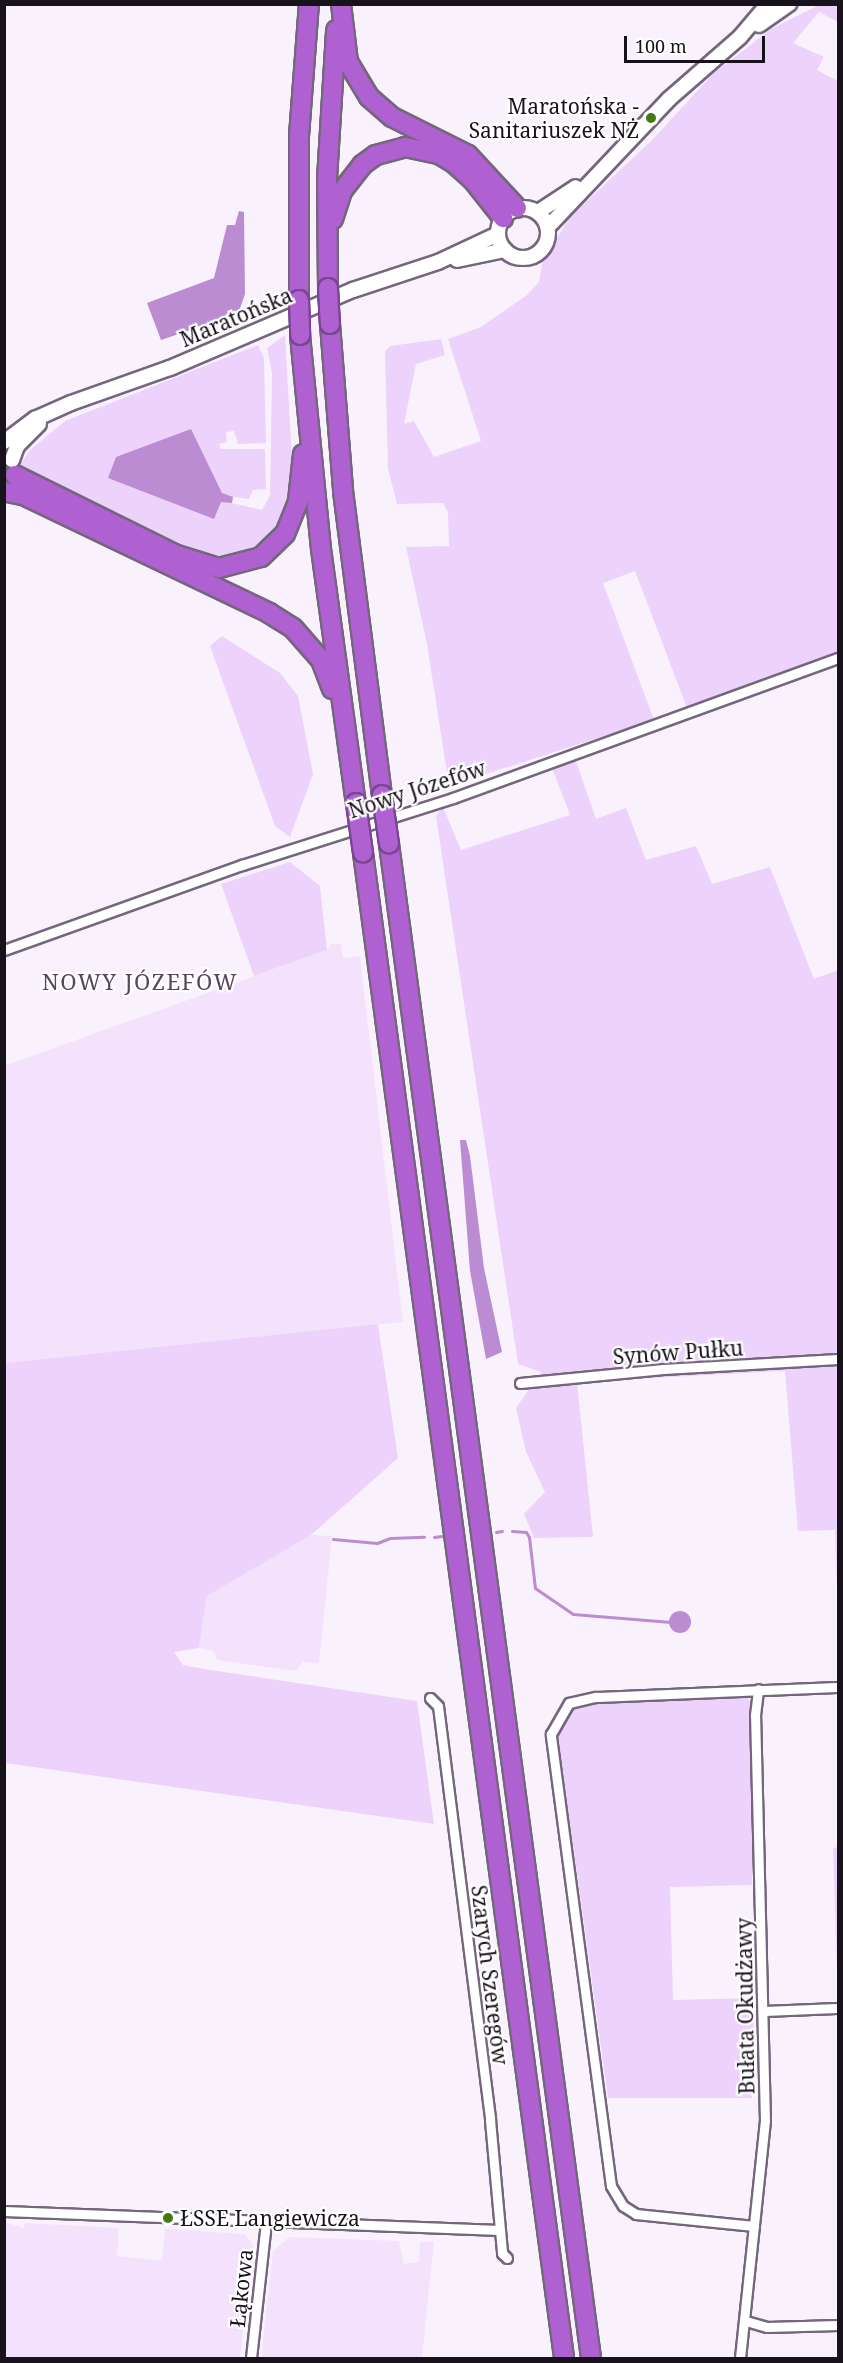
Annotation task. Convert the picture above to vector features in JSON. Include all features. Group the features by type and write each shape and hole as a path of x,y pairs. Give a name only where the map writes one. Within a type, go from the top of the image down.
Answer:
{"highway":[{"path":"309,4 299,136 299,300 307,417 345,731 564,2358"},
{"path":"339,4 348,62 369,98 392,117 468,155 506,220"},
{"path":"339,4 329,118 327,241 330,324 343,491 591,2358"},
{"path":"327,241 336,203 351,177 376,155 405,147 439,154 454,163 472,179 506,220"},
{"path":"11,462 174,554 219,568 235,566 261,557 275,547 293,519 307,417"},
{"path":"6,493 23,495 226,592 293,628 321,660 345,731"}],"main road":[{"path":"740,37 768,4"},
{"path":"602,168 538,212 506,220 505,250 517,258 537,254 546,245 548,227 683,86 740,37 789,4"},
{"path":"538,212 548,227"},
{"name":"Maratońska","path":"438,262 506,220"},
{"name":"Maratońska","path":"4,442 29,422 51,412 170,368 353,290 438,262 505,250"},
{"name":"Maratońska","path":"6,493 16,446 51,412"}],"street":[{"name":"Nowy Józefów","path":"4,950 242,865 453,798 838,658"},
{"name":"Synów Pułku","path":"520,1383 663,1369 838,1359"},
{"path":"753,2226 636,2214 623,2206 611,2186 551,1734 569,1703 596,1697 838,1687"},
{"name":"Bułata Okudżawy","path":"740,2358 747,2321 745,2302 765,2121 755,1715 758,1689"},
{"name":"Szarych Szeregów","path":"430,1698 438,1706 489,2109 502,2253 507,2258"},
{"path":"763,2011 838,2008"},
{"path":"4,2211 500,2230"},
{"name":"Łąkowa","path":"251,2358 266,2222"},
{"path":"747,2321 767,2327 838,2325"}],"shaded area":[{"path":"819,5 838,5 838,22 819,12 793,43 824,57 817,70 838,81 838,651 687,708 635,571 603,583 654,720 449,786 427,644 406,547 449,546 448,512 443,503 397,504 388,469 385,351 390,346 441,339 445,355 416,364 404,424 414,421 434,457 481,441 448,339 481,327 527,295 539,282 542,264 568,219 652,140 714,73 771,29"},
{"path":"239,211 244,212 245,294 238,314 161,340 147,303 214,278 227,225 235,225"},
{"path":"285,335 293,476 289,508 277,528 256,548 222,558 202,555 27,476 20,465 30,450 65,421 258,345 264,358 266,443 238,444 234,431 226,432 227,442 219,444 221,449 265,449 266,489 253,490 249,499 233,497 232,503 262,510 270,495 272,373 267,348"},
{"path":"191,429 222,493 233,497 232,503 221,502 214,519 108,478 116,457"},
{"path":"222,636 280,673 298,696 313,774 290,837 275,826 210,646"},
{"path":"576,761 596,819 626,808 646,860 696,846 712,884 770,867 814,979 838,970 838,1616 835,1530 798,1531 785,1371 577,1382 593,1537 534,1538 524,1514 545,1492 526,1452 516,1408 541,1372 518,1364 436,816 443,807 461,850 570,815 552,768"},
{"path":"290,862 320,886 327,950 254,976 221,884"},
{"path":"331,944 341,944 343,958 360,956 403,1322 5,1363 4,1066 327,950"},
{"path":"460,1140 466,1140 470,1156 484,1268 502,1352 486,1359 470,1271"},
{"path":"378,1324 398,1458 311,1535 207,1596 199,1648 174,1652 183,1665 417,1701 434,1824 5,1763 5,1363"},
{"path":"311,1535 332,1536 319,1664 303,1662 296,1671 217,1660 214,1651 199,1648 207,1596"},
{"path":"680,1611 690,1618 691,1622 684,1632 680,1633 670,1626 669,1622 676,1612"},
{"path":"743,1693 752,1703 752,1885 670,1887 673,2000 754,1998 752,2098 608,2098 558,1735 563,1718 575,1707 598,1700"},
{"path":"838,1847 838,2001 833,1848"},
{"path":"5,2222 24,2228 25,2223 119,2228 117,2256 162,2261 165,2229 245,2234 253,2245 240,2358 5,2358"},
{"path":"290,2237 399,2241 404,2264 419,2262 420,2242 434,2242 422,2358 261,2358 273,2251"}],"waterway":[{"path":"496,1532 502,1531"},
{"path":"512,1531 526,1532 529,1537 535,1588 573,1614 671,1622"},
{"path":"434,1537 442,1536"},
{"path":"333,1539 377,1543 390,1538 424,1537"}],"place":[{"name":"Maratońska - Sanitariuszek NŻ","path":"651,118"},
{"name":"ŁSSE Langiewicza","path":"168,2218"}],"district":[{"name":"NOWY JÓZEFÓW","path":"140,982"}]}
